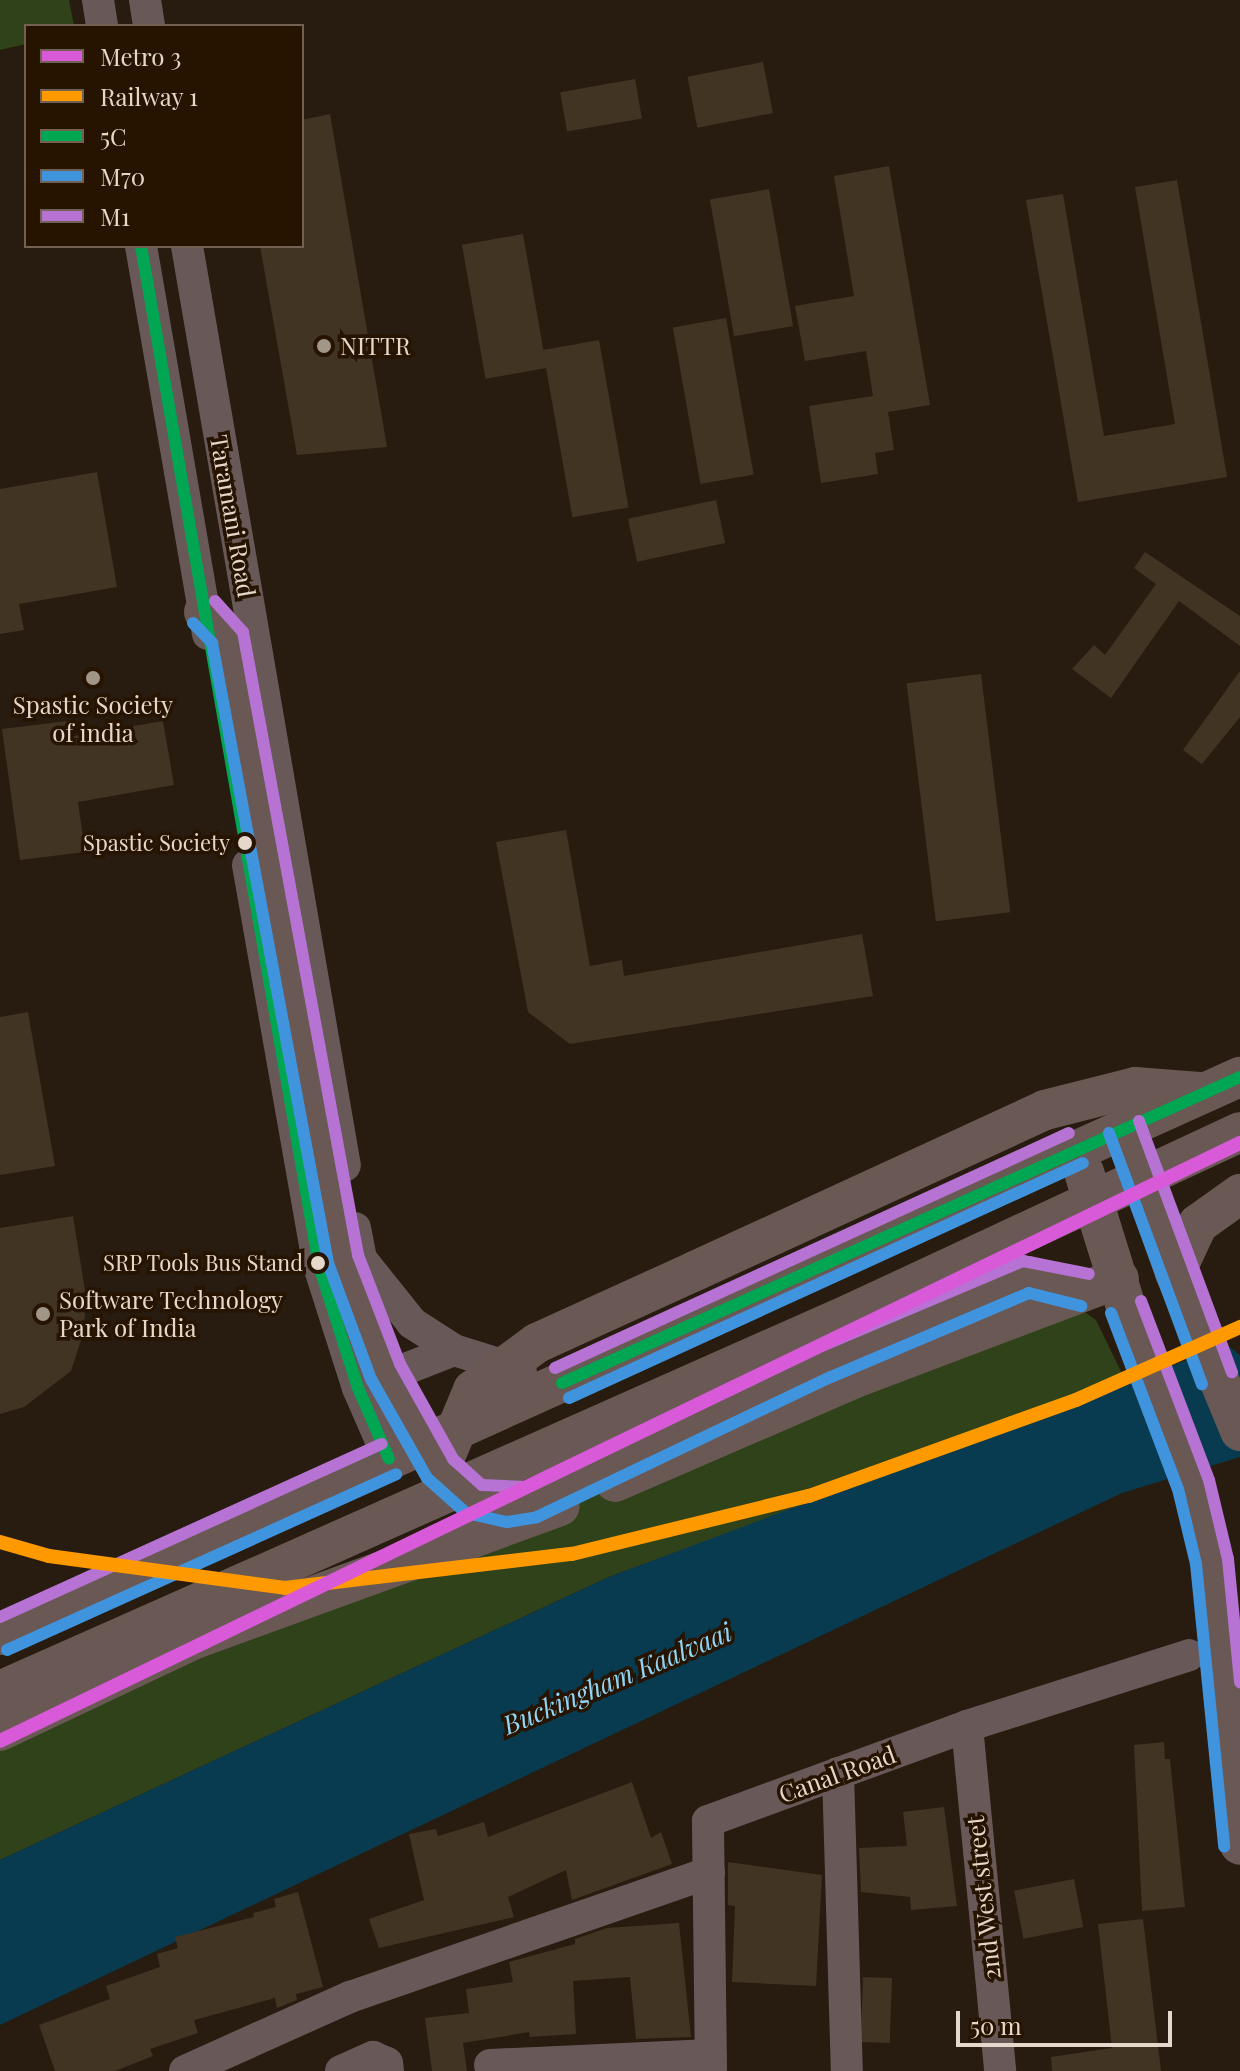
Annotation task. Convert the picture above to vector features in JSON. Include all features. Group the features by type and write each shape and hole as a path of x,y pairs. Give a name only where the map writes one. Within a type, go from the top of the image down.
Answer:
{"main road":[{"path":"204,612 227,635 343,1259 385,1371 440,1469 475,1500 508,1506 531,1502 824,1362 1028,1276 1102,1284"},
{"path":"0,1635 1076,1148 1240,1077"},
{"path":"440,1469 473,1390 537,1343 1045,1110 1148,1088 1203,1093"},
{"path":"1124,1127 1175,1273 1240,1431"},
{"path":"0,1691 852,1313 1093,1196 1240,1132"},
{"path":"1076,1148 1093,1196 1102,1284 1154,1380 1193,1484 1212,1561 1224,1648 1240,1845"},
{"path":"1175,1273 1198,1224 1240,1194"},
{"path":"1028,1276 1044,1253 1052,1216"},
{"path":"0,1731 195,1639 533,1517 855,1378 1102,1284"}],"street":[{"path":"98,0 102,24"},
{"path":"145,0 149,24"},
{"name":"Taramani Road","path":"141,248 319,1266 358,1388 389,1459"},
{"name":"Taramani Road","path":"187,248 361,1259 412,1323 454,1350"},
{"path":"358,1388 454,1350 562,1383"},
{"name":"Canal Road","path":"490,2065 711,2063 708,1821 967,1726 1189,1655"},
{"name":"2nd West street","path":"967,1726 1000,2071"},
{"path":"838,1773 847,2071"},
{"path":"185,2071 350,1997 709,1873"},
{"path":"341,2071 373,2057 387,2063 388,2071"}],"green space":[{"path":"0,0 69,0 74,24 24,24 24,44 0,50"},
{"path":"1076,1306 1096,1320 1128,1386 609,1577 0,1860 0,1747 278,1619 743,1422"}],"water":[{"name":"Buckingham Kaalvaai","path":"1227,1345 1240,1355 1240,1457 1122,1493 0,2025 0,1860 609,1577"}],"building":[{"path":"763,62 773,113 697,128 687,77"},
{"path":"635,79 642,118 567,132 560,92"},
{"name":"NITTR","path":"330,114 387,447 297,455 260,248 304,248 304,120"},
{"path":"889,166 930,405 888,412 894,450 875,453 878,474 821,483 809,406 873,396 866,351 805,361 795,306 854,296 834,176"},
{"path":"1177,180 1227,477 1078,502 1026,200 1063,194 1104,436 1175,424 1135,187"},
{"path":"769,189 793,326 734,336 710,199"},
{"path":"523,234 547,368 486,379 462,245"},
{"path":"726,318 754,475 700,484 673,327"},
{"path":"599,340 629,507 572,517 543,350"},
{"path":"97,472 117,587 19,604 24,630 0,634 0,489"},
{"path":"716,500 725,543 637,562 628,519"},
{"path":"1145,552 1240,616 1240,646 1179,601 1111,698 1072,669 1094,645 1105,655 1156,584 1134,568"},
{"path":"1240,671 1240,717 1202,764 1183,750"},
{"path":"981,674 1010,912 936,921 907,683"},
{"path":"67,721 69,737 163,721 174,785 78,802 85,852 20,860 2,729"},
{"path":"566,830 590,966 622,960 624,976 862,934 873,996 570,1044 528,1012 496,842"},
{"path":"28,1012 55,1166 0,1175 0,1017"},
{"name":"Software Technology Park of India","path":"73,1216 86,1297 84,1331 71,1371 24,1407 0,1414 0,1228"},
{"path":"1164,1742 1165,1759 1170,1759 1185,1907 1142,1911 1134,1745"},
{"path":"632,1782 651,1838 661,1832 672,1864 572,1900 566,1870 508,1897 514,1917 379,1948 369,1919 424,1900 409,1834 436,1829 438,1836 484,1822 488,1837"},
{"path":"944,1807 957,1906 911,1910 910,1897 861,1892 859,1848 907,1846 903,1812"},
{"path":"728,1862 822,1875 816,1986 732,1982 735,1906 728,1905"},
{"path":"1074,1879 1083,1927 1023,1939 1014,1891"},
{"path":"298,1892 323,1987 296,1994 297,2000 277,2008 275,1998 194,2020 198,2033 150,2049 153,2056 115,2071 55,2071 39,2025 110,1999 106,1986 160,1967 157,1954 178,1948 175,1937 254,1917 253,1913 276,1907 274,1899"},
{"path":"1143,1919 1161,2071 1052,2071 1051,2057 1112,2048 1098,1924"},
{"path":"679,1923 691,2037 636,2039 630,1977 573,1981 576,2034 530,2037 529,2032 463,2043 467,2071 432,2071 425,2018 469,2013 466,1989 513,1982 509,1962 575,1944 575,1939 607,1928"},
{"path":"863,1977 892,1978 890,2043 861,2042"}],"metro line":[{"name":"3","path":"0,1741 1240,1143"}],"rail line":[{"name":"1","path":"0,1542 49,1556 285,1588 572,1554 809,1496 1076,1400 1240,1327"}],"transit line":[{"name":"5C","path":"141,248 319,1266 358,1388 389,1459"},
{"name":"M1","path":"215,601 243,632 358,1255 400,1364 453,1459 482,1485 526,1487 817,1348 1023,1261 1089,1274"},
{"name":"M70","path":"193,623 212,643 328,1263 371,1379 427,1478 466,1513 507,1522 537,1517 831,1377 1029,1293 1081,1306"},
{"name":"5C","path":"562,1383 1240,1077"},
{"name":"M1","path":"1139,1121 1232,1372"},
{"name":"M1","path":"555,1368 1069,1133"},
{"name":"M70","path":"1109,1133 1202,1384"},
{"name":"M70","path":"569,1398 1083,1163"},
{"name":"M1","path":"1141,1301 1209,1480 1228,1559 1240,1682"},
{"name":"M70","path":"1111,1313 1178,1489 1196,1564 1224,1847"},
{"name":"M1","path":"0,1617 382,1444"},
{"name":"M70","path":"7,1650 396,1474"}],"place":[{"name":"NITTR","path":"324,346"},
{"name":"Spastic Society of india","path":"93,678"},
{"name":"Spastic Society","path":"245,843"},
{"name":"SRP Tools Bus Stand","path":"318,1263"},
{"name":"Software Technology Park of India","path":"43,1314"}]}
